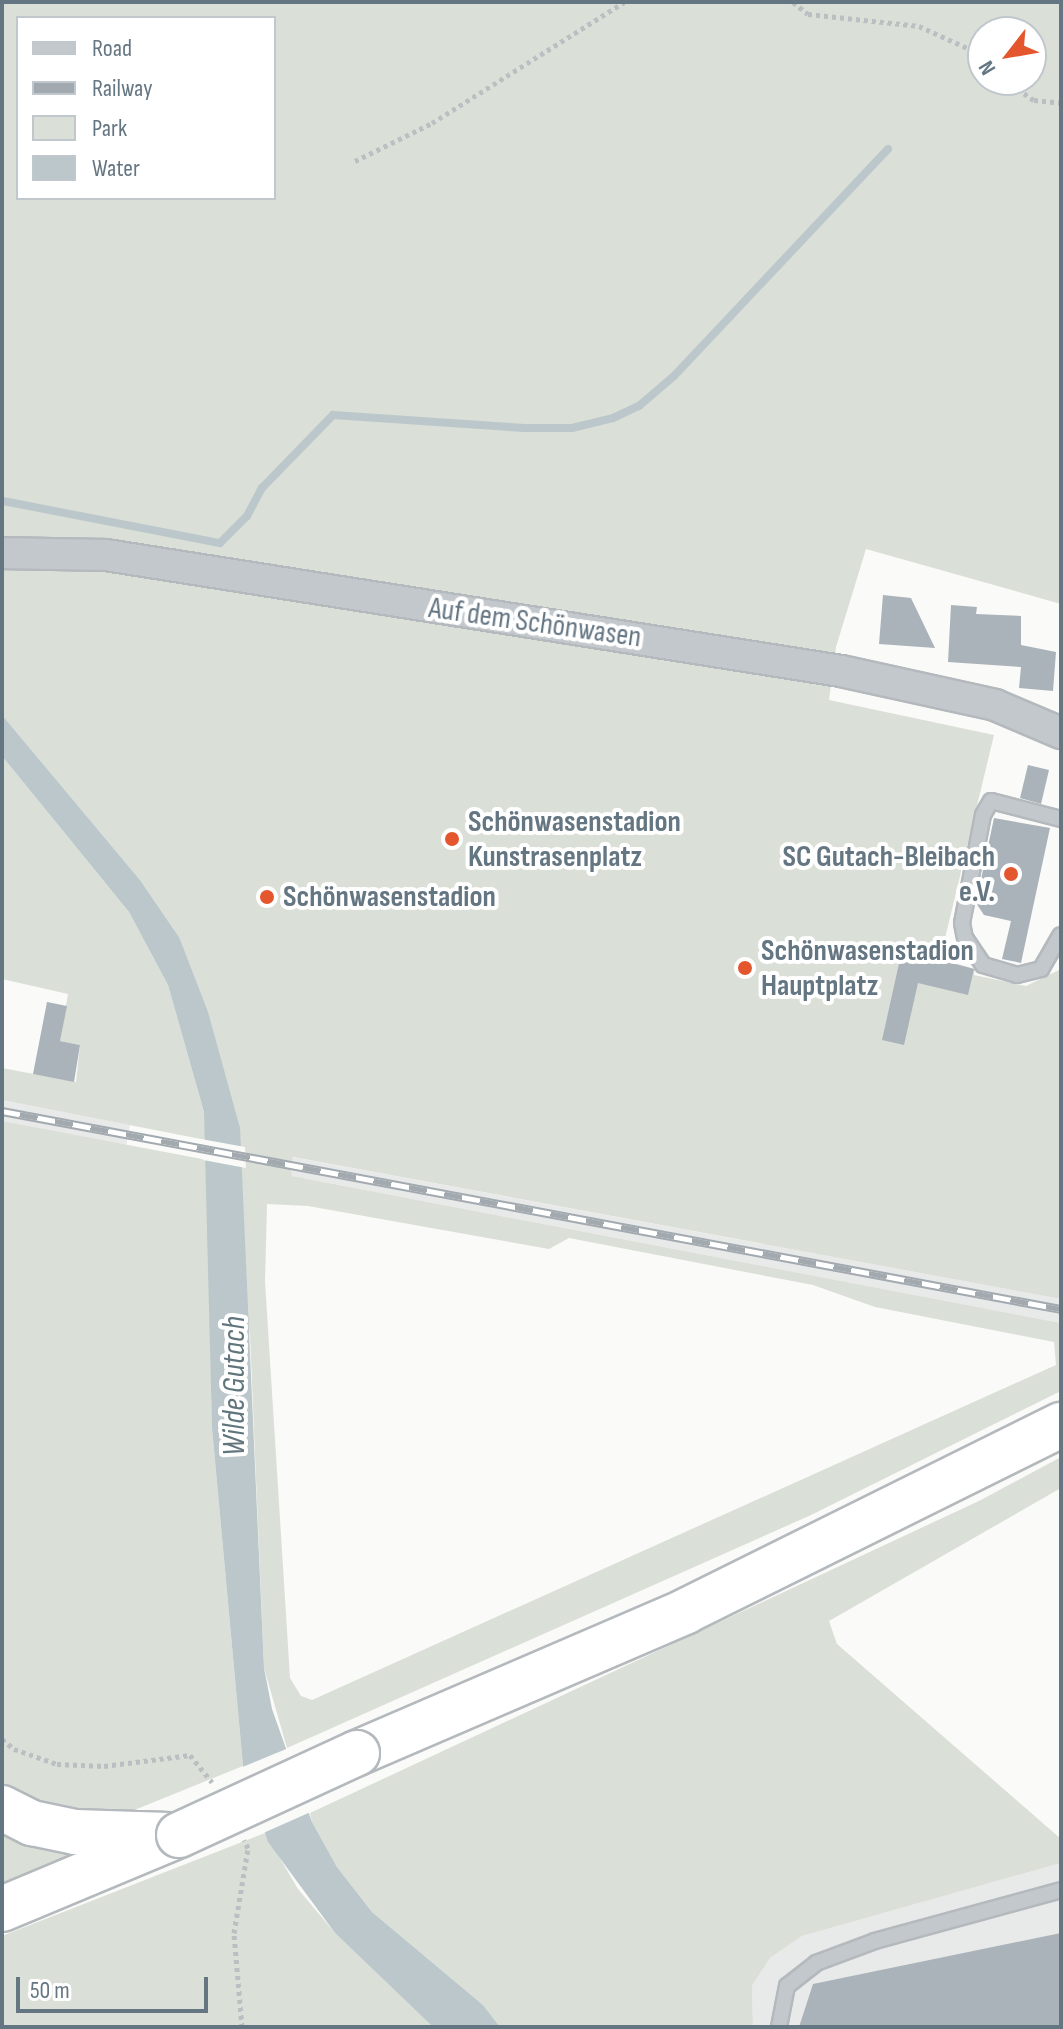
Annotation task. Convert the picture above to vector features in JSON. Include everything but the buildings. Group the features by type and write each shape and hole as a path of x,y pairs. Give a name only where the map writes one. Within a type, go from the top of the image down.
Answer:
{"highway":[{"path":"2,1909 179,1835 357,1753 686,1611 1061,1425"},
{"path":"2,1808 32,1823 75,1832 179,1835"}],"street":[{"name":"Auf dem Schönwasen","path":"2,553 106,555 841,671 995,705 1061,733"}],"lane":[{"path":"1061,819 991,801 983,815 962,923 965,938 983,965 1017,975 1041,969 1061,935"},
{"path":"779,2027 787,1986 816,1963 875,1941 1061,1890"}],"path":[{"path":"355,161 432,123 624,2"},
{"path":"793,2 808,14 919,26 967,48"},
{"path":"1028,96 1034,100 1061,103"}],"shaded area":[{"path":"2,1100 130,1125 126,1146 2,1121"},
{"path":"292,1157 1061,1299 1061,1323 292,1176"},
{"path":"1061,1863 1061,2027 753,2027 752,1986 770,1958 802,1936"}],"green space":[{"path":"2,2 1061,2 1061,604 866,549 836,647 829,700 994,735 940,959 975,969 974,975 1026,986 1061,969 1061,1299 293,1157 291,1165 292,1176 1061,1323 1061,1391 811,1515 287,1748 264,1668 250,1335 179,937 140,880 2,715","holes":["267,1204 308,1206 549,1249 569,1238 813,1285 875,1307 1054,1342 1056,1365 312,1700 301,1696 290,1678 265,1281"]},
{"path":"2,756 129,912 168,985 204,1112 206,1140 2,1100 2,1068 76,1082 80,1045 60,1041 68,994 2,979"},
{"path":"2,1121 207,1160 212,1428 243,1766 127,1813 83,1818 2,1798"},
{"path":"1061,1457 1061,1488 829,1621 837,1644 1061,1839 1061,1863 802,1936 770,1958 752,1986 753,2027 500,2027 483,2005 372,1912 337,1867 312,1822 310,1813 981,1500"},
{"path":"2,1822 97,1847 2,1885"},
{"path":"265,1833 298,1889 335,1933 433,2027 2,2027 2,1936"}],"water":[{"name":"Wilde Gutach","path":"2,715 140,880 179,937 208,1012 240,1128 264,1668 272,1709 312,1822 337,1867 372,1912 483,2005 500,2027 433,2027 335,1933 268,1842 243,1766 212,1428 204,1112 168,985 129,912 2,756"}],"pier":[{"path":"201,1139 245,1147 246,1168 203,1160"},
{"path":"291,1747 313,1811 261,1834 240,1768"}],"waterway":[{"path":"3,501 220,543 247,516 262,488 333,415 525,428 572,428 613,418 639,406 674,376 888,149"}],"railway":[{"path":"2,1111 1061,1309"}],"place":[{"name":"Schönwasenstadion Kunstrasenplatz","path":"452,839"},
{"name":"SC Gutach-Bleibach e.V.","path":"1011,874"},
{"name":"Schönwasenstadion","path":"267,897"},
{"name":"Schönwasenstadion Hauptplatz","path":"745,968"}]}
